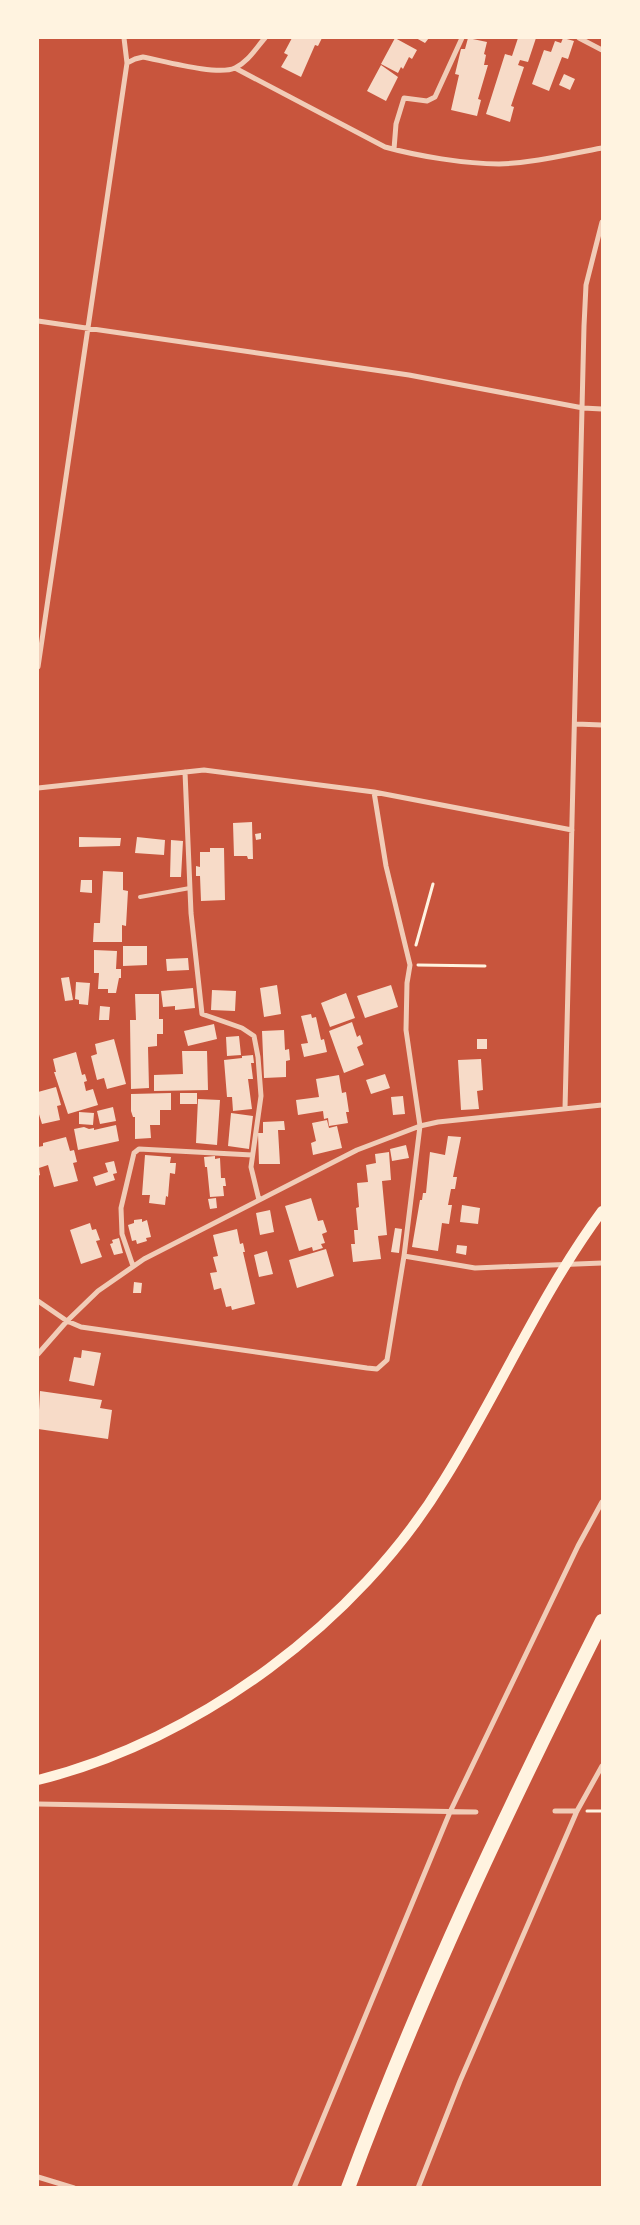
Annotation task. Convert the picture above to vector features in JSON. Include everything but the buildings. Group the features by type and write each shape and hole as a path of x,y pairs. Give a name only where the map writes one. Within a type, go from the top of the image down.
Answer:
{"highway":[{"path":"348,2188 383,2093 443,1951 523,1779 602,1621"}],"main road":[{"path":"38,1780 122,1752 169,1730 203,1711 276,1663 346,1601 395,1550 443,1482 566,1264 602,1211"}],"street":[{"path":"38,667 127,63 124,38"},
{"path":"127,63 143,58 222,72 235,68 247,61 264,38"},
{"path":"394,149 396,124 404,98 427,101 435,97 462,38"},
{"path":"579,38 602,50"},
{"path":"235,68 385,147 406,153 499,164 526,162 602,148"},
{"path":"566,1109 584,326 586,285 602,222"},
{"path":"38,321 409,375 583,408 602,409"},
{"path":"576,724 602,725"},
{"path":"38,788 204,770 374,792 572,830"},
{"path":"185,772 190,888 202,1014 242,1028 254,1036 258,1057 261,1096 251,1167 259,1200"},
{"path":"38,1300 66,1320 81,1327 377,1369 387,1360 404,1256 420,1126 406,1030 407,983 410,965 386,866 374,792"},
{"path":"38,1354 66,1320 98,1291 144,1259 357,1150 420,1126 602,1105"},
{"path":"134,1266 122,1234 121,1208 134,1153 139,1149 252,1155"},
{"path":"404,1256 475,1268 602,1263"},
{"path":"294,2188 450,1812 578,1546 602,1502"},
{"path":"418,2188 460,2081 577,1811 602,1766"},
{"path":"38,1804 476,1812"},
{"path":"555,1811 577,1811"},
{"path":"38,2177 74,2188"}],"lane":[{"path":"140,897 190,888"}],"path":[{"path":"433,884 410,965 485,966"}]}
